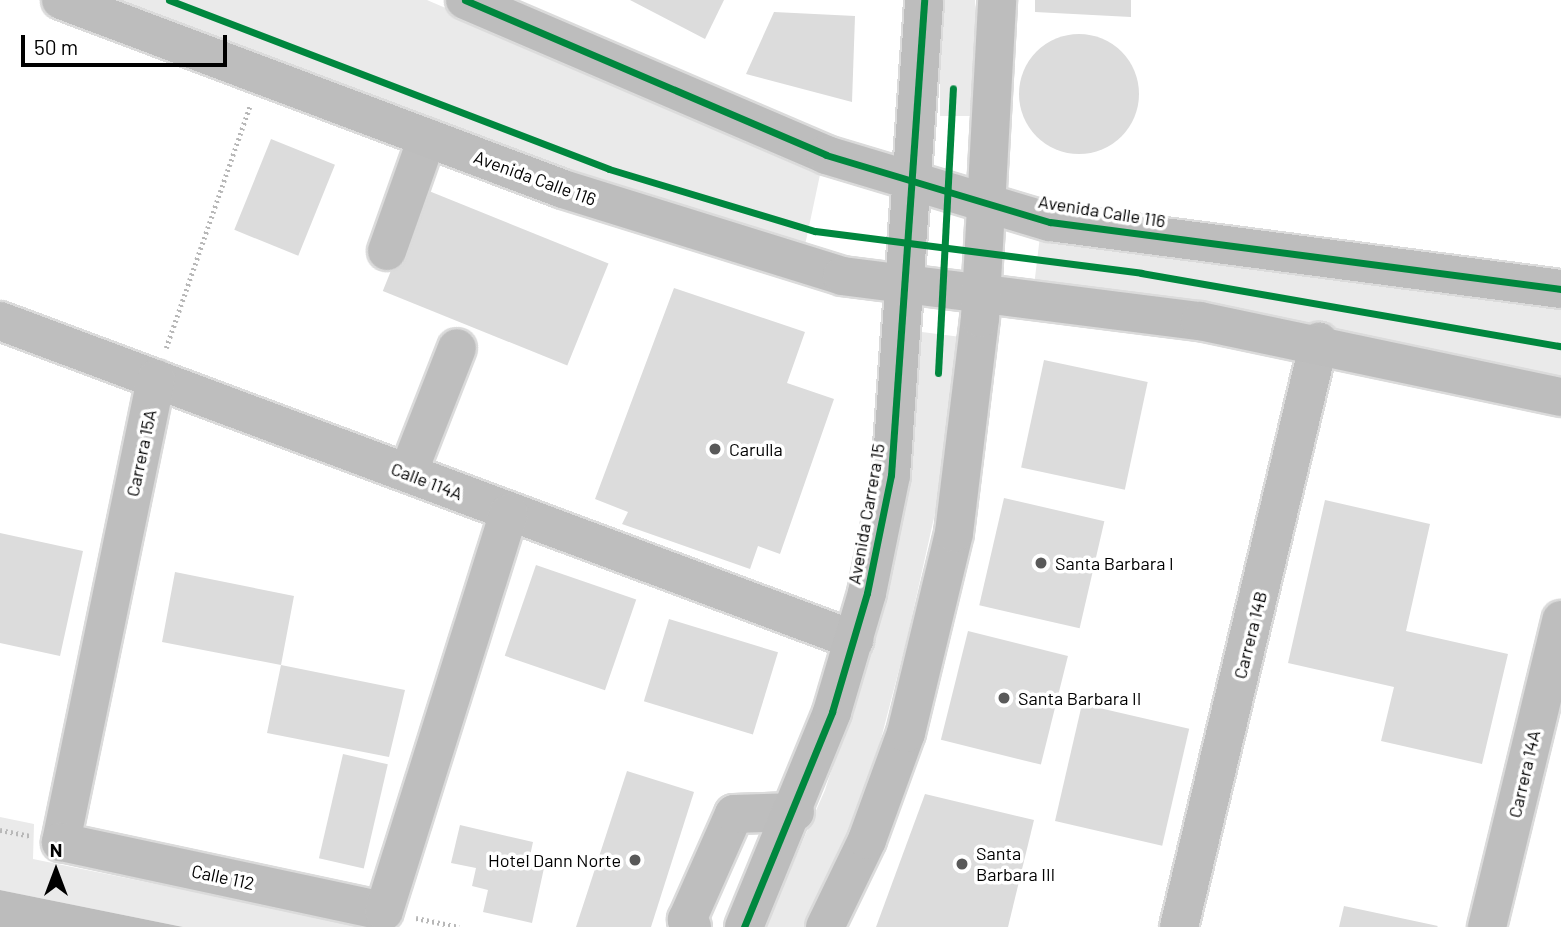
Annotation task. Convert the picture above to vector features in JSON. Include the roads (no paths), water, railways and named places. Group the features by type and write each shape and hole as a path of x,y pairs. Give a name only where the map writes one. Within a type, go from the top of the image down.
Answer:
{"main road":[{"name":"Avenida Calle 116","path":"61,0 656,221 842,276 907,287 1139,312 1319,342 1561,397"},
{"name":"Avenida Calle 116","path":"465,0 826,155 1068,225 1561,289"},
{"name":"Avenida Carrera 15","path":"744,927 795,812 854,640 891,475 907,287 925,0"},
{"path":"825,927 890,784 930,642 954,533 981,295 997,0"}],"street":[{"path":"387,251 427,138"},
{"name":"Calle 114A","path":"0,321 854,640"},
{"name":"Carrera 14B","path":"1179,927 1319,342"},
{"path":"408,473 457,348"},
{"name":"Carrera 15A","path":"61,842 156,379"},
{"name":"Calle 112","path":"61,842 384,911 509,513"},
{"name":"Carrera 14A","path":"1488,927 1561,620"},
{"path":"692,927 687,920 734,814 795,812"}],"place":[{"name":"Carulla","path":"715,449"},
{"name":"Santa Barbara I","path":"1041,563"},
{"name":"Santa Barbara II","path":"1004,698"},
{"name":"Hotel Dann Norte","path":"635,860"},
{"name":"Santa Barbara III","path":"962,864"}]}
